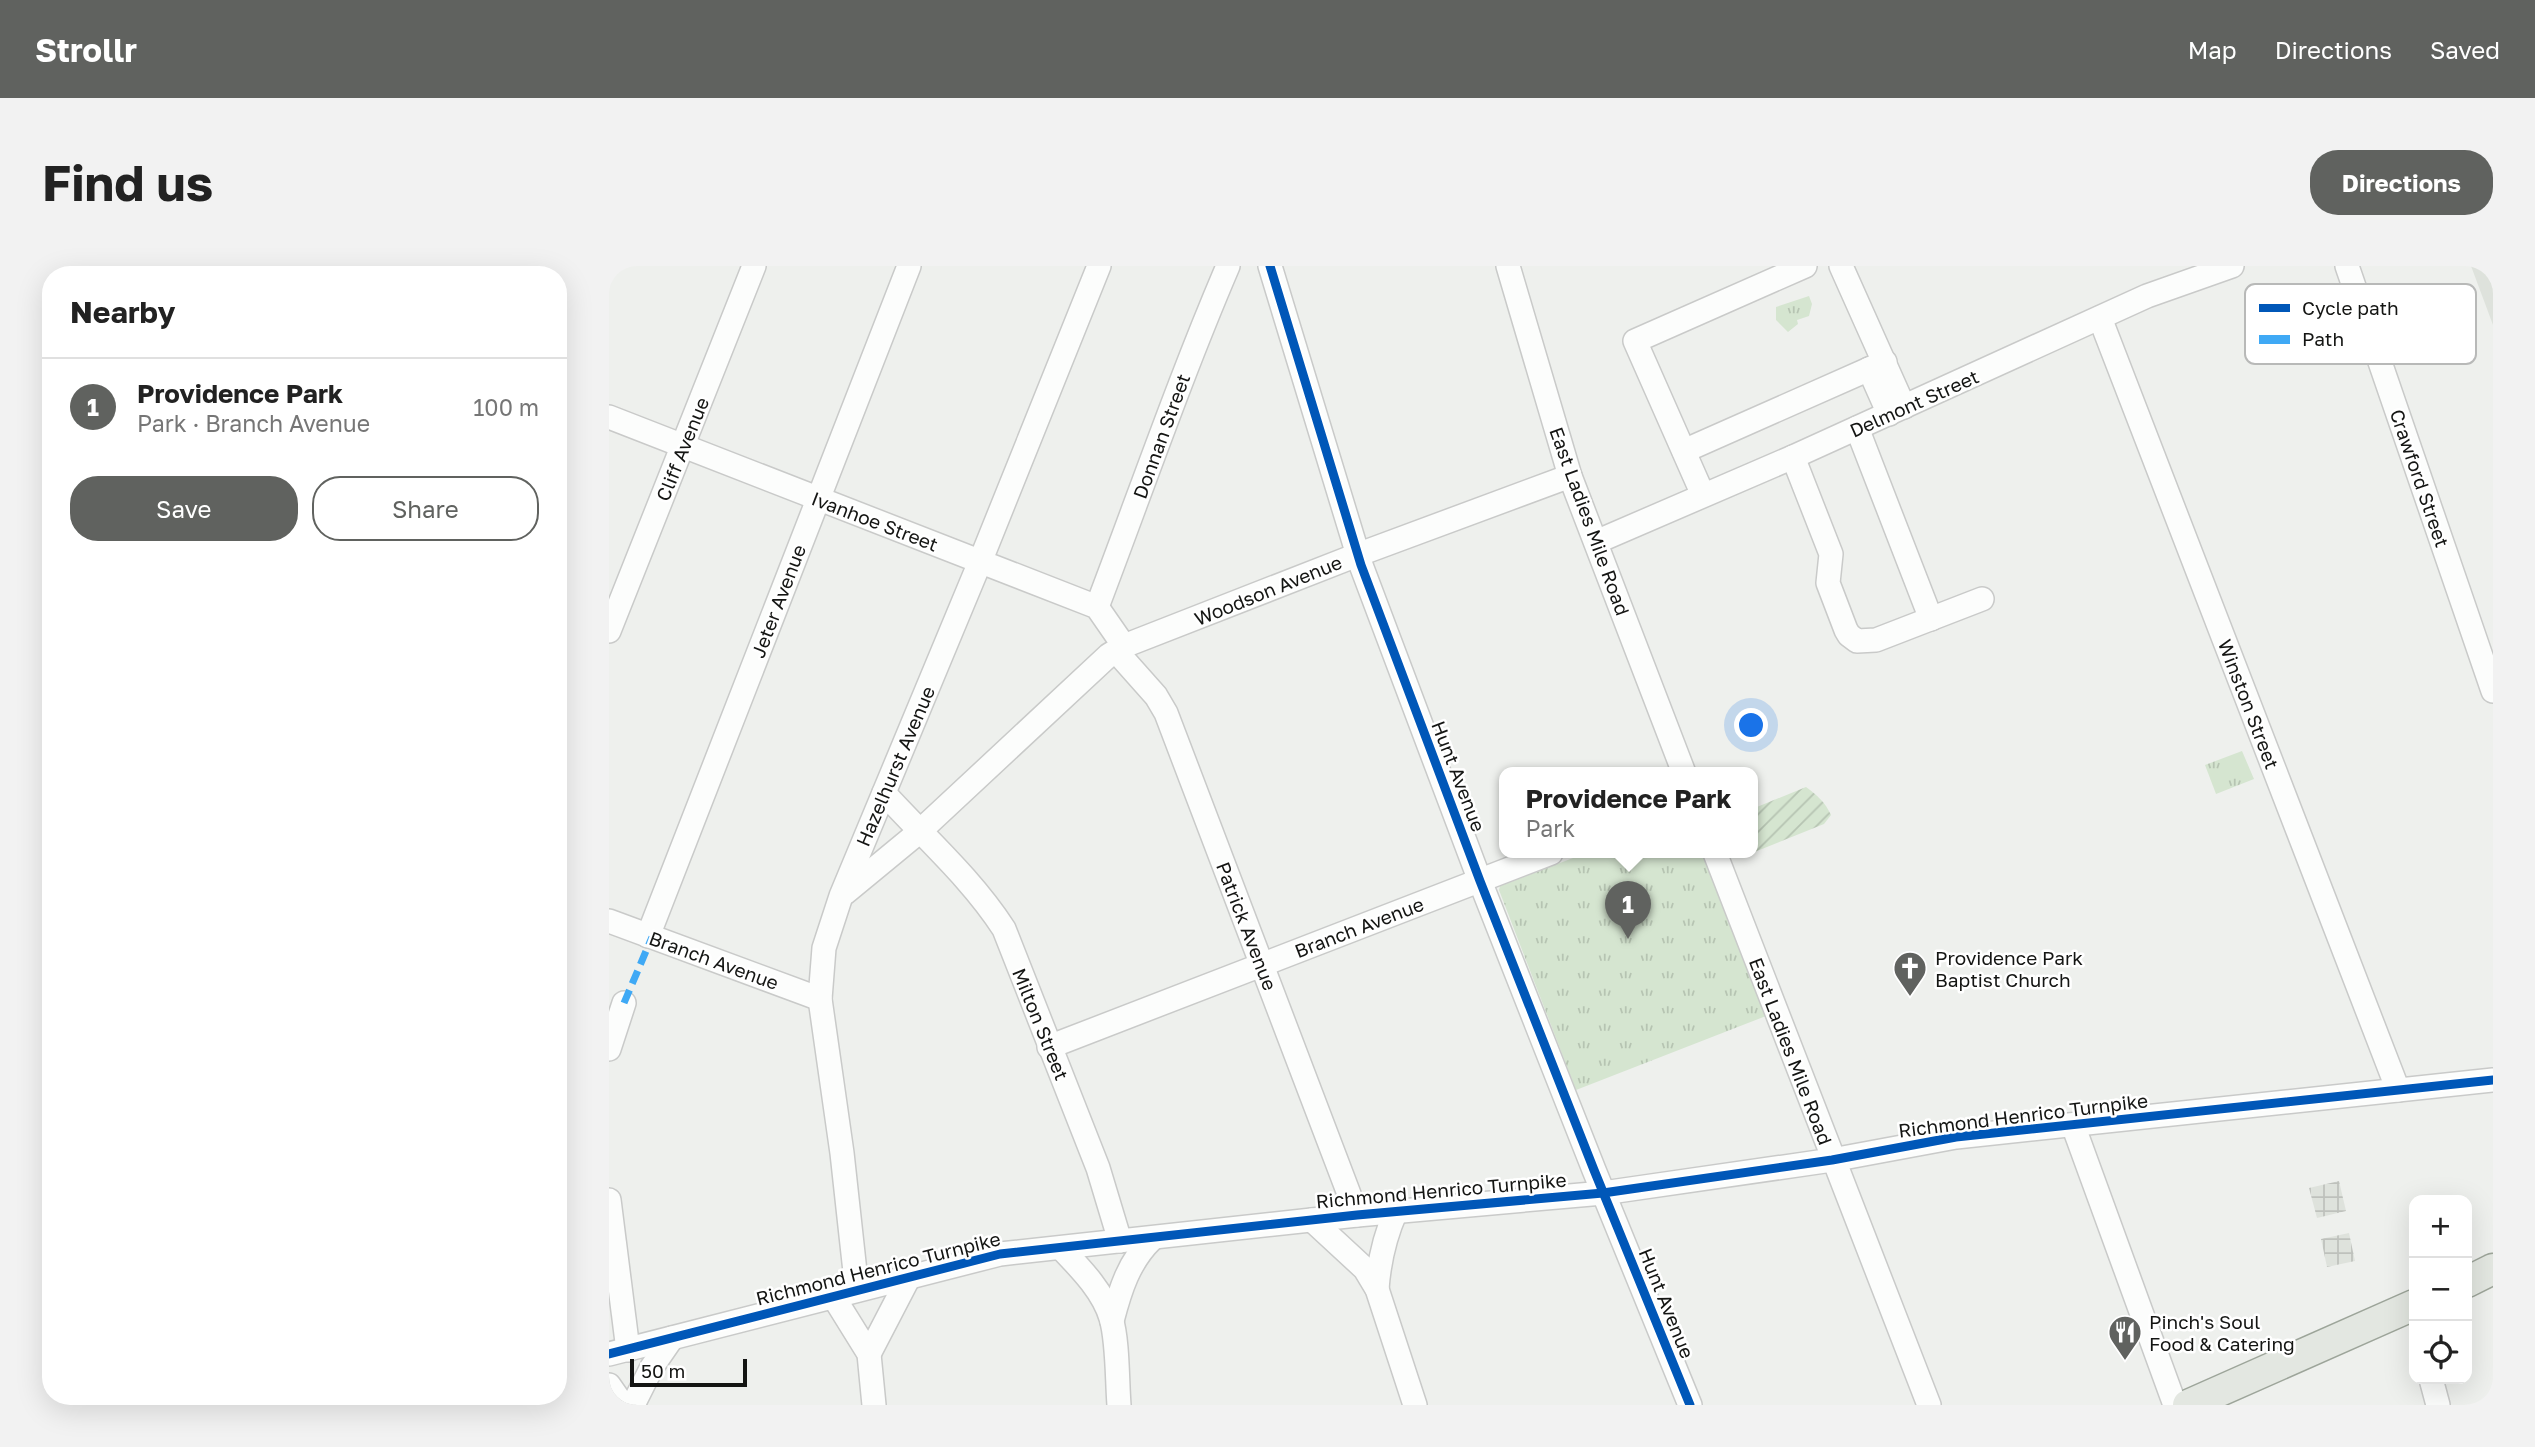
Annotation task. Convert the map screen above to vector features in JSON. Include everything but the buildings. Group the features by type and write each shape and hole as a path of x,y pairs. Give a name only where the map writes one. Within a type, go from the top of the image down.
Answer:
{"main road":[{"path":"2472,1280 2493,1269"},
{"path":"2190,1405 2409,1312"}],"street":[{"name":"Cliff Avenue","path":"609,631 754,266"},
{"name":"Jeter Avenue","path":"647,936 909,266"},
{"name":"Hazelhurst Avenue","path":"857,1290 842,1153 820,999 824,948 842,895 980,562 1098,266"},
{"name":"Donnan Street","path":"1097,607 1194,345 1228,266"},
{"name":"Hunt Avenue","path":"1271,266 1357,555 1480,881 1690,1405"},
{"name":"East Ladies Mile Road","path":"1508,266 1570,476 1682,767"},
{"path":"1703,495 1635,341 1805,266"},
{"path":"1841,266 1877,365 1897,410"},
{"name":"Delmont Street","path":"1596,542 1793,457 2100,317 2177,284 2232,266"},
{"name":"Crawford Street","path":"2347,266 2353,284"},
{"name":"Winston Street","path":"2100,317 2399,1090"},
{"name":"Crawford Street","path":"2381,364 2493,691"},
{"path":"1683,451 1877,365"},
{"name":"Ivanhoe Street","path":"609,417 1097,607"},
{"path":"1857,428 1931,619"},
{"path":"1793,457 1831,554 1828,583 1849,635 1857,641 1868,642 1982,599"},
{"name":"Woodson Avenue","path":"1120,648 1357,555 1570,476"},
{"path":"842,895 919,832 1109,655 1120,648 1097,607"},
{"name":"Patrick Avenue","path":"1120,648 1166,713 1357,1214"},
{"name":"Milton Street","path":"884,793 919,832 955,866 988,905 1003,929 1098,1168 1120,1241"},
{"name":"Branch Avenue","path":"1049,1047 1538,858"},
{"name":"East Ladies Mile Road","path":"1716,858 1929,1405"},
{"name":"Branch Avenue","path":"609,921 820,999"},
{"path":"609,1049 624,1003"},
{"name":"Richmond Henrico Turnpike","path":"618,1352 1000,1254 1357,1214 1603,1193 1832,1160 1956,1137 2493,1080"},
{"path":"2073,1125 2175,1405"},
{"path":"609,1200 618,1352"},
{"path":"1377,1290 1384,1239 1395,1211"},
{"path":"1312,1220 1365,1269 1377,1290 1415,1405"},
{"path":"1119,1405 1112,1321 1120,1291 1132,1265 1140,1250 1152,1238"},
{"path":"1061,1248 1098,1292 1112,1321"},
{"path":"869,1354 909,1277"},
{"path":"833,1296 869,1354 874,1405"},
{"path":"633,1405 652,1367 672,1338"},
{"path":"2432,1384 2438,1405"},
{"path":"609,1385 623,1405"}],"shaded area":[{"path":"2471,266 2493,266 2493,325"},
{"path":"2339,1181 2346,1211 2317,1218 2309,1188"},
{"path":"2349,1233 2355,1261 2327,1267 2321,1239"}],"green space":[{"path":"1809,296 1812,304 1809,316 1797,320 1798,324 1788,332 1776,320 1776,307"},
{"path":"2242,751 2254,779 2216,794 2205,765"},
{"path":"1806,787 1820,799 1831,815 1824,824 1758,851 1758,807"},
{"path":"1573,858 1706,858 1766,1016 1576,1090 1499,890 1500,886"}],"marked path":[{"path":"624,1003 652,937"}],"cycle path":[{"path":"1270,266 1361,565 1480,881 1690,1405"},
{"path":"609,1354 1000,1254 1357,1215 1603,1193 1832,1160 1956,1137 2493,1080"}],"place":[{"name":"Providence Park","path":"1628,939"},
{"name":"Providence Park Baptist Church","path":"1910,998"},
{"name":"Pinch's Soul Food & Catering","path":"2125,1362"}]}
